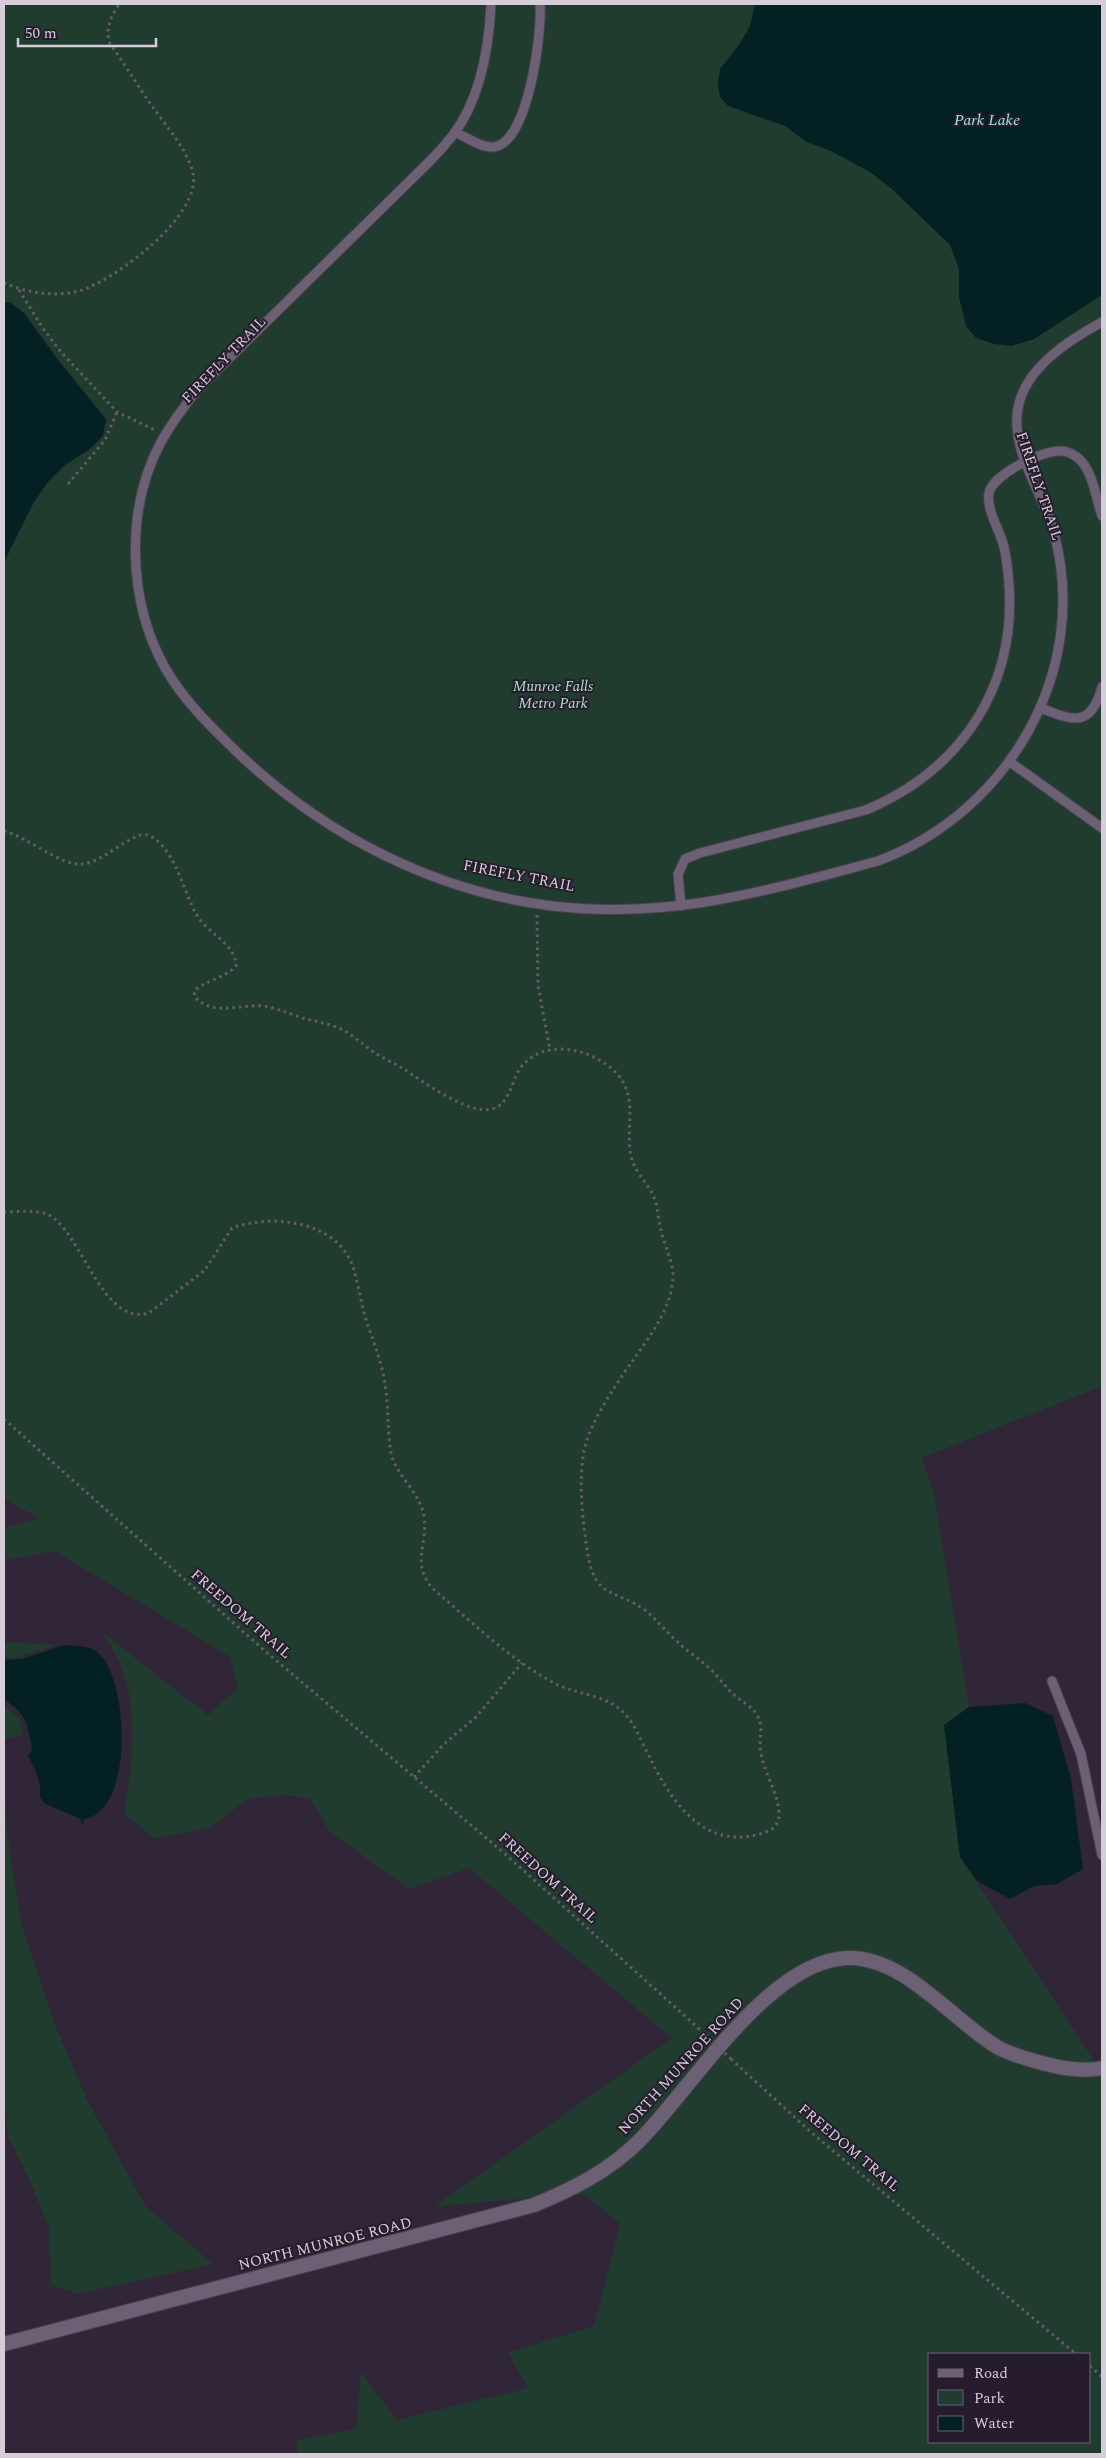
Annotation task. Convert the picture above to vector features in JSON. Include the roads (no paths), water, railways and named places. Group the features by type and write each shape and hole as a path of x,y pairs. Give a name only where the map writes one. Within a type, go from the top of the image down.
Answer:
{"street":[{"name":"NORTH MUNROE ROAD","path":"4,2344 524,2208 566,2192 612,2166 639,2141 753,2009 772,1992 800,1972 825,1962 846,1958 871,1960 893,1970 924,1990 966,2025 998,2048 1066,2069 1102,2068"}],"lane":[{"path":"491,4 486,57 470,104 455,132 430,161 221,364 184,406 153,459 141,498 136,565 138,590 148,629 164,666 176,684 216,732 271,784 345,836 407,867 455,884 537,904 597,910 647,910 739,897 892,856 947,825 990,787 1010,762 1027,736 1041,708 1057,657 1061,634 1063,593 1054,535 1045,504 1026,462 1016,429 1022,393 1036,371 1053,354 1102,322"},
{"path":"455,132 485,146 495,147 509,138 533,80 538,44 540,4"},
{"path":"681,906 678,874 685,859 700,853 866,810 910,788 932,771 965,738 981,716 995,686 1008,638 1010,596 1008,572 1004,547 989,504 989,492 1000,475 1026,462 1059,450 1070,453 1079,459 1087,469 1102,516"},
{"path":"1041,708 1068,718 1077,719 1093,710 1102,687"},
{"path":"1010,762 1102,828"},
{"path":"1052,1681 1081,1754 1102,1855"}],"water":[{"name":"Park Lake","path":"755,4 1102,4 1102,295 1034,339 1012,346 994,344 976,338 966,326 959,297 959,269 950,245 892,189 870,172 833,152 807,142 785,126 728,106 720,97 718,84 720,69 739,45 750,26"},
{"path":"10,302 25,314 58,360 106,419 103,436 90,449 65,465 48,482 34,502 4,562 4,303"},
{"path":"64,1645 86,1647 97,1652 108,1666 116,1688 121,1715 122,1743 119,1770 112,1794 100,1811 84,1819 83,1825 80,1819 44,1803 40,1797 40,1785 28,1756 32,1750 25,1720 18,1710 4,1699 4,1660 22,1659"},
{"path":"1025,1703 1053,1716 1071,1779 1083,1869 1057,1884 1034,1886 1010,1899 977,1881 960,1857 944,1725 969,1707"}],"park label":[{"name":"Munroe Falls Metro Park","path":"553,694"}]}
